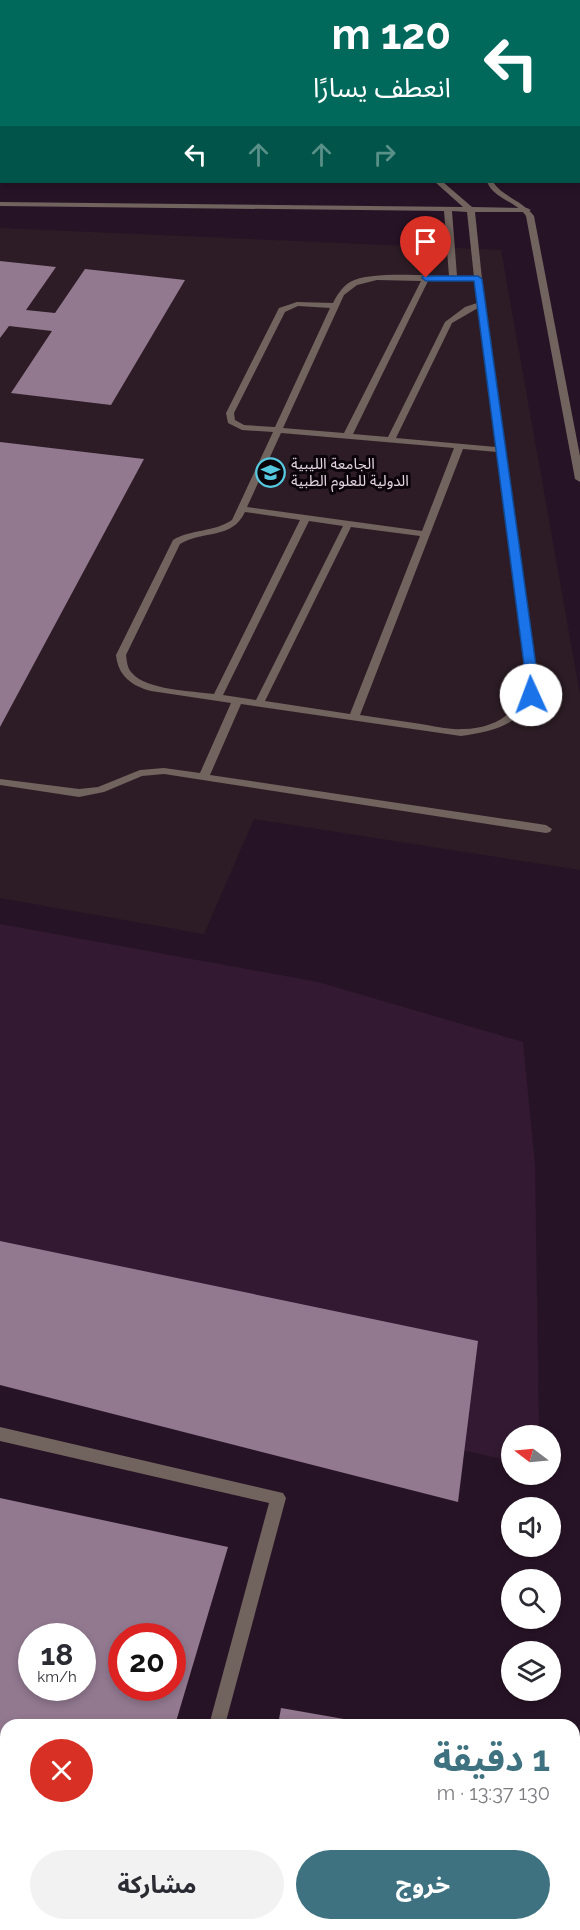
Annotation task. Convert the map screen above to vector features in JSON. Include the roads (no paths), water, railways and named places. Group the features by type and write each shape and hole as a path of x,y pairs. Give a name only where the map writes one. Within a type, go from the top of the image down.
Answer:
{"street":[{"path":"440,183 471,210 478,279 532,680 531,695 523,708 508,720 479,731 461,733 151,688 126,675 121,665 121,655 176,542 192,533 231,526 242,509 345,288 354,283 377,278 478,279"},
{"path":"491,183 499,193 527,210 531,222 580,479"},
{"path":"0,204 527,210"},
{"path":"448,210 453,279"},
{"path":"347,437 426,278"},
{"path":"335,306 297,304 282,310 230,413 231,421 236,425 278,430 501,450"},
{"path":"391,440 448,322 468,309 482,304"},
{"path":"354,718 459,447"},
{"path":"242,509 425,534"},
{"path":"217,698 306,518"},
{"path":"259,704 348,524"},
{"path":"204,777 237,701"},
{"path":"0,782 79,793 100,790 127,777 152,771 546,829"},
{"path":"0,1434 278,1498 219,1719"}],"place":[{"name":"الجامعة الليبية الدولية للعلوم الطبية","path":"270,473"}]}
